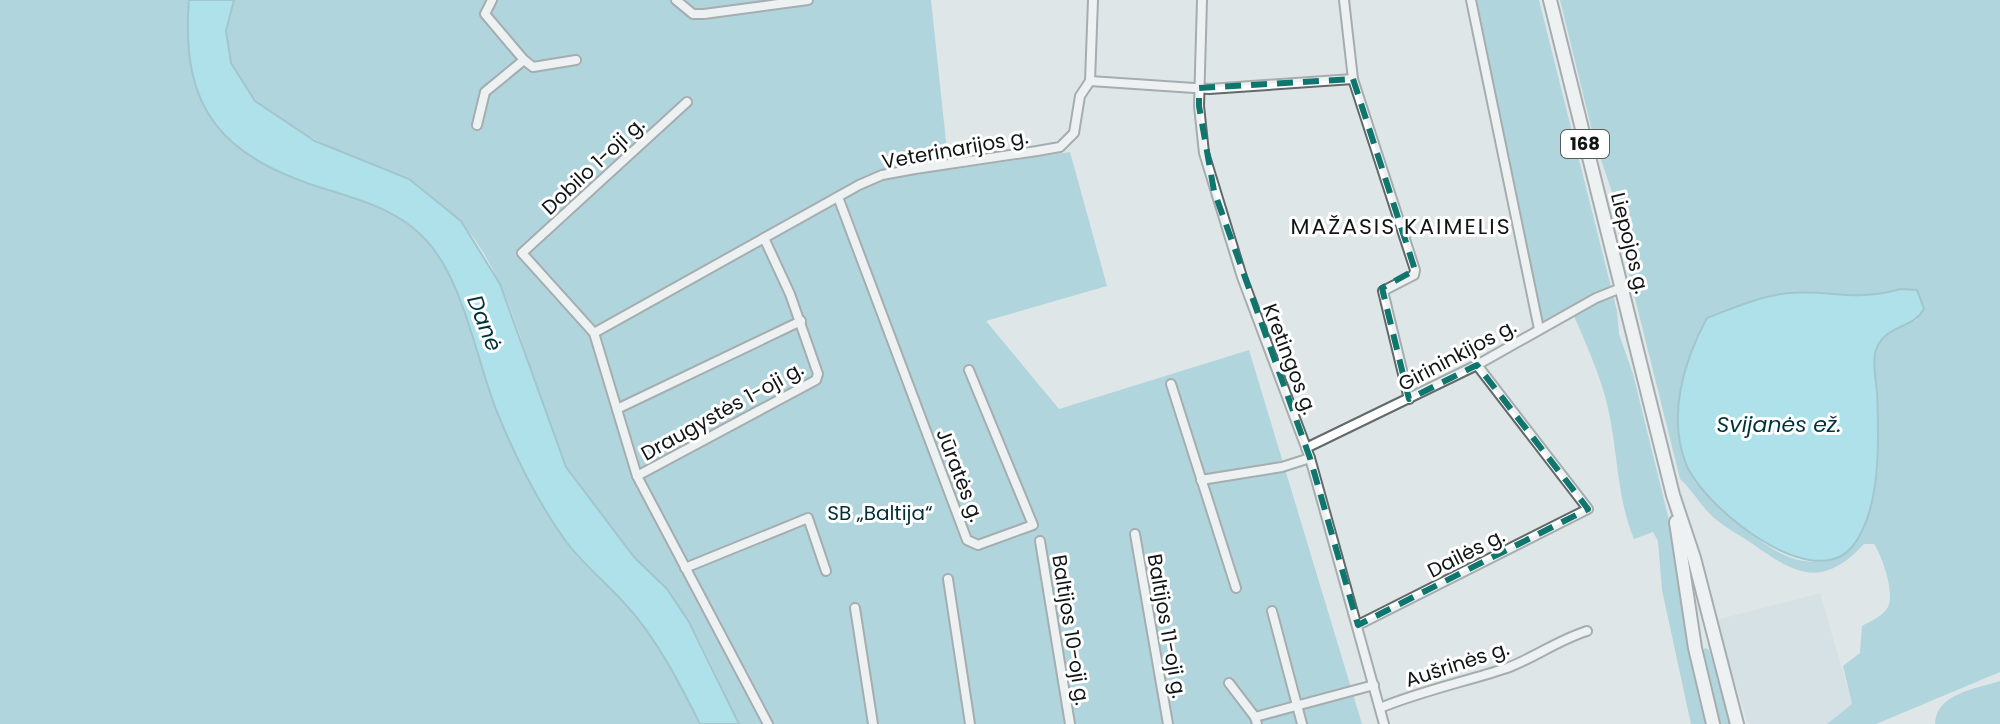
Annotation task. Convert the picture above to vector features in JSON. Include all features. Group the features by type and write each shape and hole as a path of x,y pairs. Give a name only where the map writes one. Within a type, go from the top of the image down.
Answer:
{"main road":[{"name":"Liepojos g.","path":"1550,0 1673,495 1737,724"},
{"name":"Liepojos g.","path":"1673,495 1695,648 1713,724"},
{"path":"1695,648 1707,639 1716,643"}],"street":[{"path":"492,0 485,14 533,67 576,60"},
{"path":"676,0 693,14 704,14 808,0"},
{"name":"Veterinarijos g.","path":"594,333 882,175 1060,147 1074,133 1080,96 1090,81 1093,0"},
{"name":"Kretingos g.","path":"1202,0 1201,135 1214,191 1310,458 1384,724"},
{"path":"1344,0 1353,79 1415,270 1414,275 1383,291 1409,399"},
{"path":"1471,0 1539,329"},
{"path":"477,125 485,92 524,60"},
{"path":"1090,81 1199,88 1353,79"},
{"name":"Dobilo 1-oji g.","path":"594,333 522,253 687,102"},
{"name":"Jūratės g.","path":"838,197 967,540 978,545 1033,525 969,370"},
{"name":"Draugystės 1-oji g.","path":"637,476 816,380 818,374 801,321 764,238"},
{"name":"Girininkijos g.","path":"1306,448 1477,365 1539,329 1621,288"},
{"path":"617,409 801,321"},
{"path":"594,333 637,476 768,724"},
{"name":"Dailės g.","path":"1358,625 1588,509 1477,365"},
{"path":"1171,384 1236,588"},
{"path":"1201,480 1282,467 1310,458"},
{"path":"685,568 808,518 826,571"},
{"name":"Baltijos 11-oji g.","path":"1135,534 1168,724"},
{"name":"Baltijos 10-oji g.","path":"1040,541 1070,724"},
{"path":"948,579 970,724"},
{"path":"855,608 873,724"},
{"path":"1272,611 1302,724"},
{"name":"Aušrinės g.","path":"1380,708 1417,693 1510,667 1587,631"},
{"path":"1229,683 1256,720 1298,705 1374,685"}],"highlighted area":[{"path":"1353,79 1415,270 1382,288 1409,399 1477,365 1588,509 1358,625 1310,458 1214,191 1199,106 1199,88"}],"shaded area":[{"path":"1820,593 1852,704 1827,724 1748,724 1716,620"}],"green space":[{"path":"0,0 189,0 188,39 192,72 201,100 215,124 234,144 259,162 289,176 392,214 426,240 439,257 460,299 497,412 547,512 572,549 627,606 648,633 700,724 0,724"},
{"name":"SB „Baltija“","path":"234,0 931,0 949,170 1070,152 1107,286 986,321 1059,409 1249,350 1362,724 739,724 679,606 607,525 565,465 510,308 481,249 461,222 432,198 306,134 267,110 239,81 227,45"},
{"path":"1477,0 1539,0 1617,311 1619,334 1633,374 1669,520 1691,654 1708,724 1691,724 1662,590 1658,541 1653,532 1634,539 1628,524 1612,429 1598,373 1571,309 1542,324"},
{"path":"1560,0 2000,0 2000,672 1876,724 1827,724 1852,704 1843,666 1860,653 1862,626 1880,616 1888,607 1889,584 1881,557 1874,544 1864,544 1836,567 1822,572 1797,570 1718,521 1680,479 1616,222 1614,198 1594,139","holes":["1901,289 1917,320 1887,334 1875,351 1876,484 1865,520 1846,549 1832,558 1815,561 1782,554 1740,526 1694,481 1834,297 1870,298"]},
{"path":"1705,648 1709,650 1732,724 1721,724 1701,652"},
{"path":"2000,681 2000,724 1935,724 1942,705 1950,699"}],"water":[{"name":"Danė","path":"189,0 234,0 226,31 231,63 255,101 315,141 409,179 461,221 500,284 566,467 634,557 667,589 689,622 739,724 700,724 648,633 627,606 572,549 545,510 504,429 460,298 439,257 426,240 392,214 259,162 215,124 201,100 192,72 188,39"},
{"name":"Svijanės ež.","path":"1901,289 1917,290 1924,309 1913,321 1886,336 1876,350 1876,472 1874,494 1862,532 1852,547 1834,559 1811,560 1786,553 1735,521 1696,482 1686,464 1678,427 1678,408 1691,352 1707,318 1748,302 1790,293 1870,295"}],"district":[{"name":"MAŽASIS KAIMELIS","path":"1401,226"}]}
